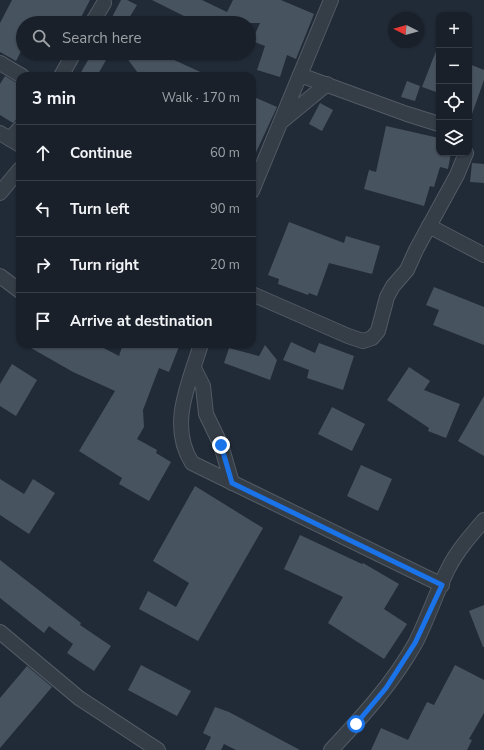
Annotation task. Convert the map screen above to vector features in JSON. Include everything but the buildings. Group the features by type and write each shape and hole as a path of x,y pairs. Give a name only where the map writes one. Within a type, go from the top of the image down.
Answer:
{"street":[{"path":"256,181 331,0"},
{"path":"96,16 104,3"},
{"path":"63,72 70,60"},
{"path":"0,63 16,72"},
{"path":"300,75 436,123"},
{"path":"280,122 327,84"},
{"path":"256,296 348,336 363,341 372,338 378,331 387,297 393,286 407,270 429,226 458,175 465,156"},
{"path":"0,193 16,174"},
{"path":"429,226 484,255"},
{"path":"0,276 16,288"},
{"path":"200,348 180,420 185,451 192,463 442,585"},
{"path":"194,368 203,386 206,414 221,445 232,483"},
{"path":"186,395 206,414"},
{"path":"331,750 356,724 386,688 415,643 448,570 469,537 484,520"},
{"path":"0,632 79,698 158,750"}],"route":[{"path":"221,445 232,483 442,585 415,643 386,688 356,724"}]}
